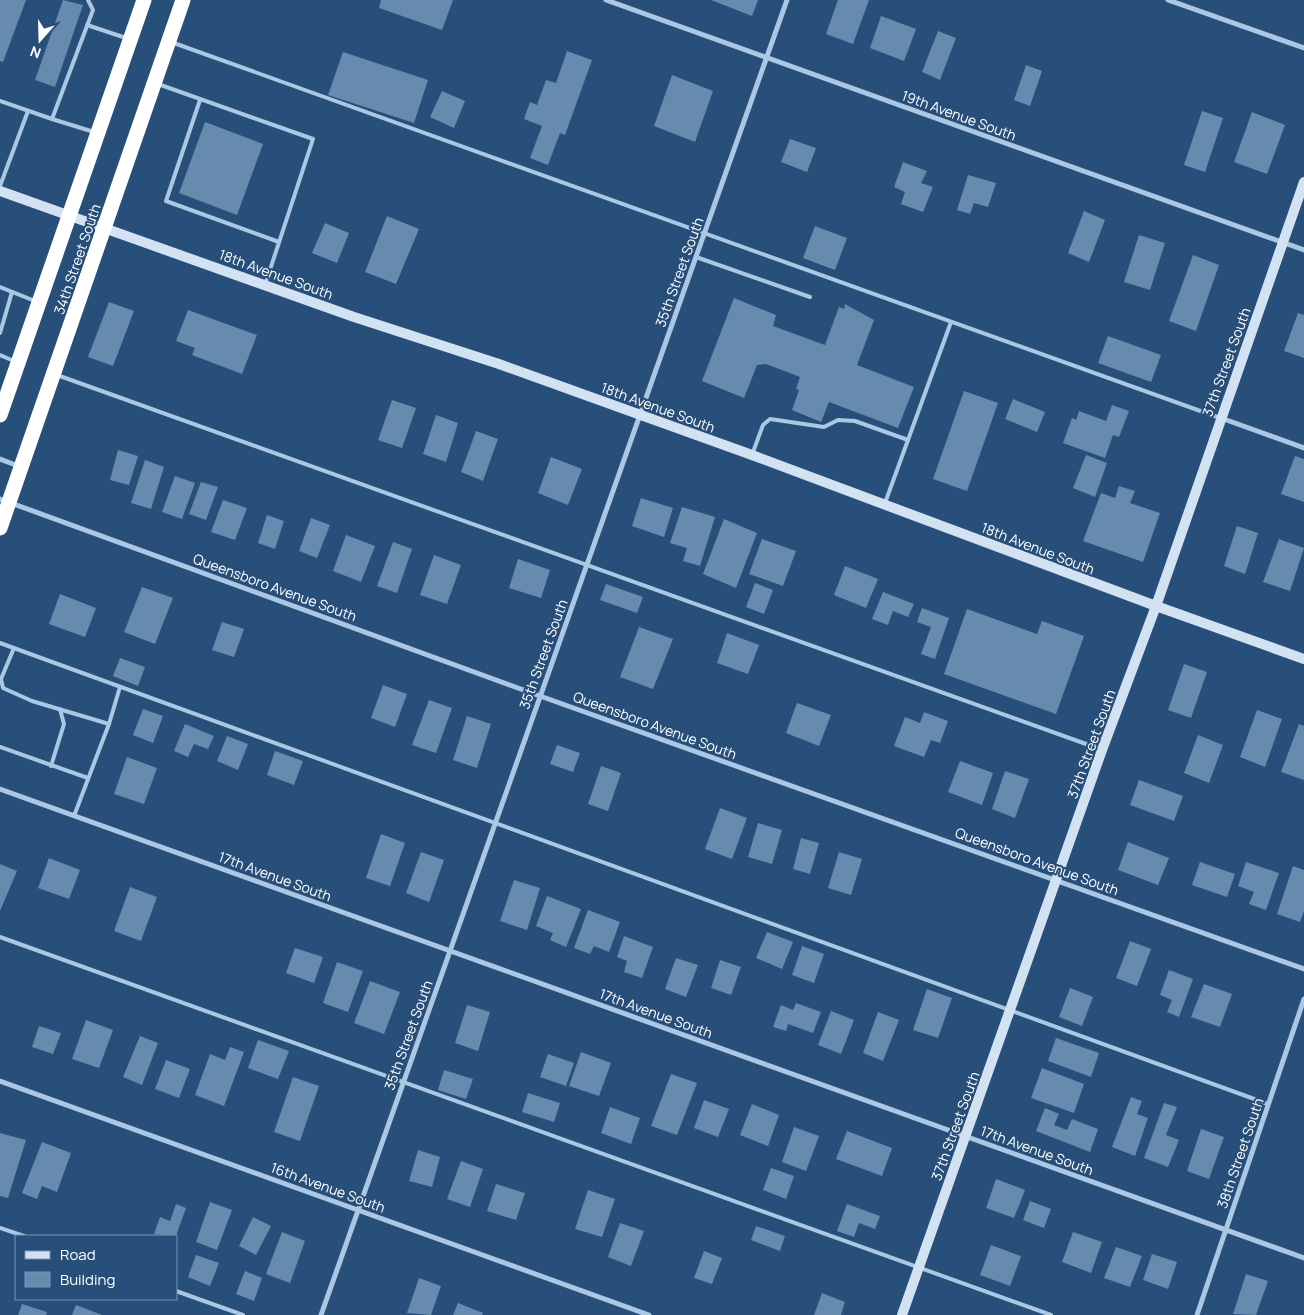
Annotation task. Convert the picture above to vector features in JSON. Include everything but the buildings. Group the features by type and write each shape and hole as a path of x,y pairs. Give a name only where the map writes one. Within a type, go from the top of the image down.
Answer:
{"highway":[{"name":"34th Street South","path":"0,415 144,0"},
{"name":"34th Street South","path":"0,528 5,500 22,467 183,0"}],"street":[{"name":"19th Avenue South","path":"606,0 1304,250"},
{"name":"35th Street South","path":"321,1315 787,0"},
{"path":"1168,0 1304,48"},
{"name":"37th Street South","path":"902,1315 1102,750 1156,606 1220,418 1304,182"},
{"name":"18th Avenue South","path":"0,191 105,229 499,364 752,455 1156,606 1304,659"},
{"path":"1220,418 1304,448"},
{"path":"0,459 22,467"},
{"name":"Queensboro Avenue South","path":"5,500 540,696 1304,969"},
{"name":"17th Avenue South","path":"0,789 1304,1258"},
{"name":"38th Street South","path":"1197,1315 1304,999"},
{"name":"16th Avenue South","path":"0,1081 649,1315"}],"lane":[{"path":"52,119 93,10 88,0"},
{"path":"87,26 130,40"},
{"path":"169,41 1220,418"},
{"path":"155,83 313,139 265,284"},
{"path":"200,100 166,201 279,242"},
{"path":"0,101 98,134"},
{"path":"0,186 28,111"},
{"path":"696,257 810,297"},
{"path":"0,287 39,302"},
{"path":"0,333 12,292"},
{"path":"884,505 951,322"},
{"path":"0,355 18,362"},
{"path":"54,374 1102,750"},
{"path":"752,455 763,425 770,418 824,427 838,420 856,421 908,440"},
{"path":"0,643 1268,1104"},
{"path":"14,648 1,679 2,688 32,701 109,724"},
{"path":"74,816 109,724 120,687"},
{"path":"51,766 64,724 60,709"},
{"path":"0,747 88,778"},
{"path":"0,938 1051,1315"},
{"path":"0,1228 21,1235"},
{"path":"178,1292 242,1315"}]}
